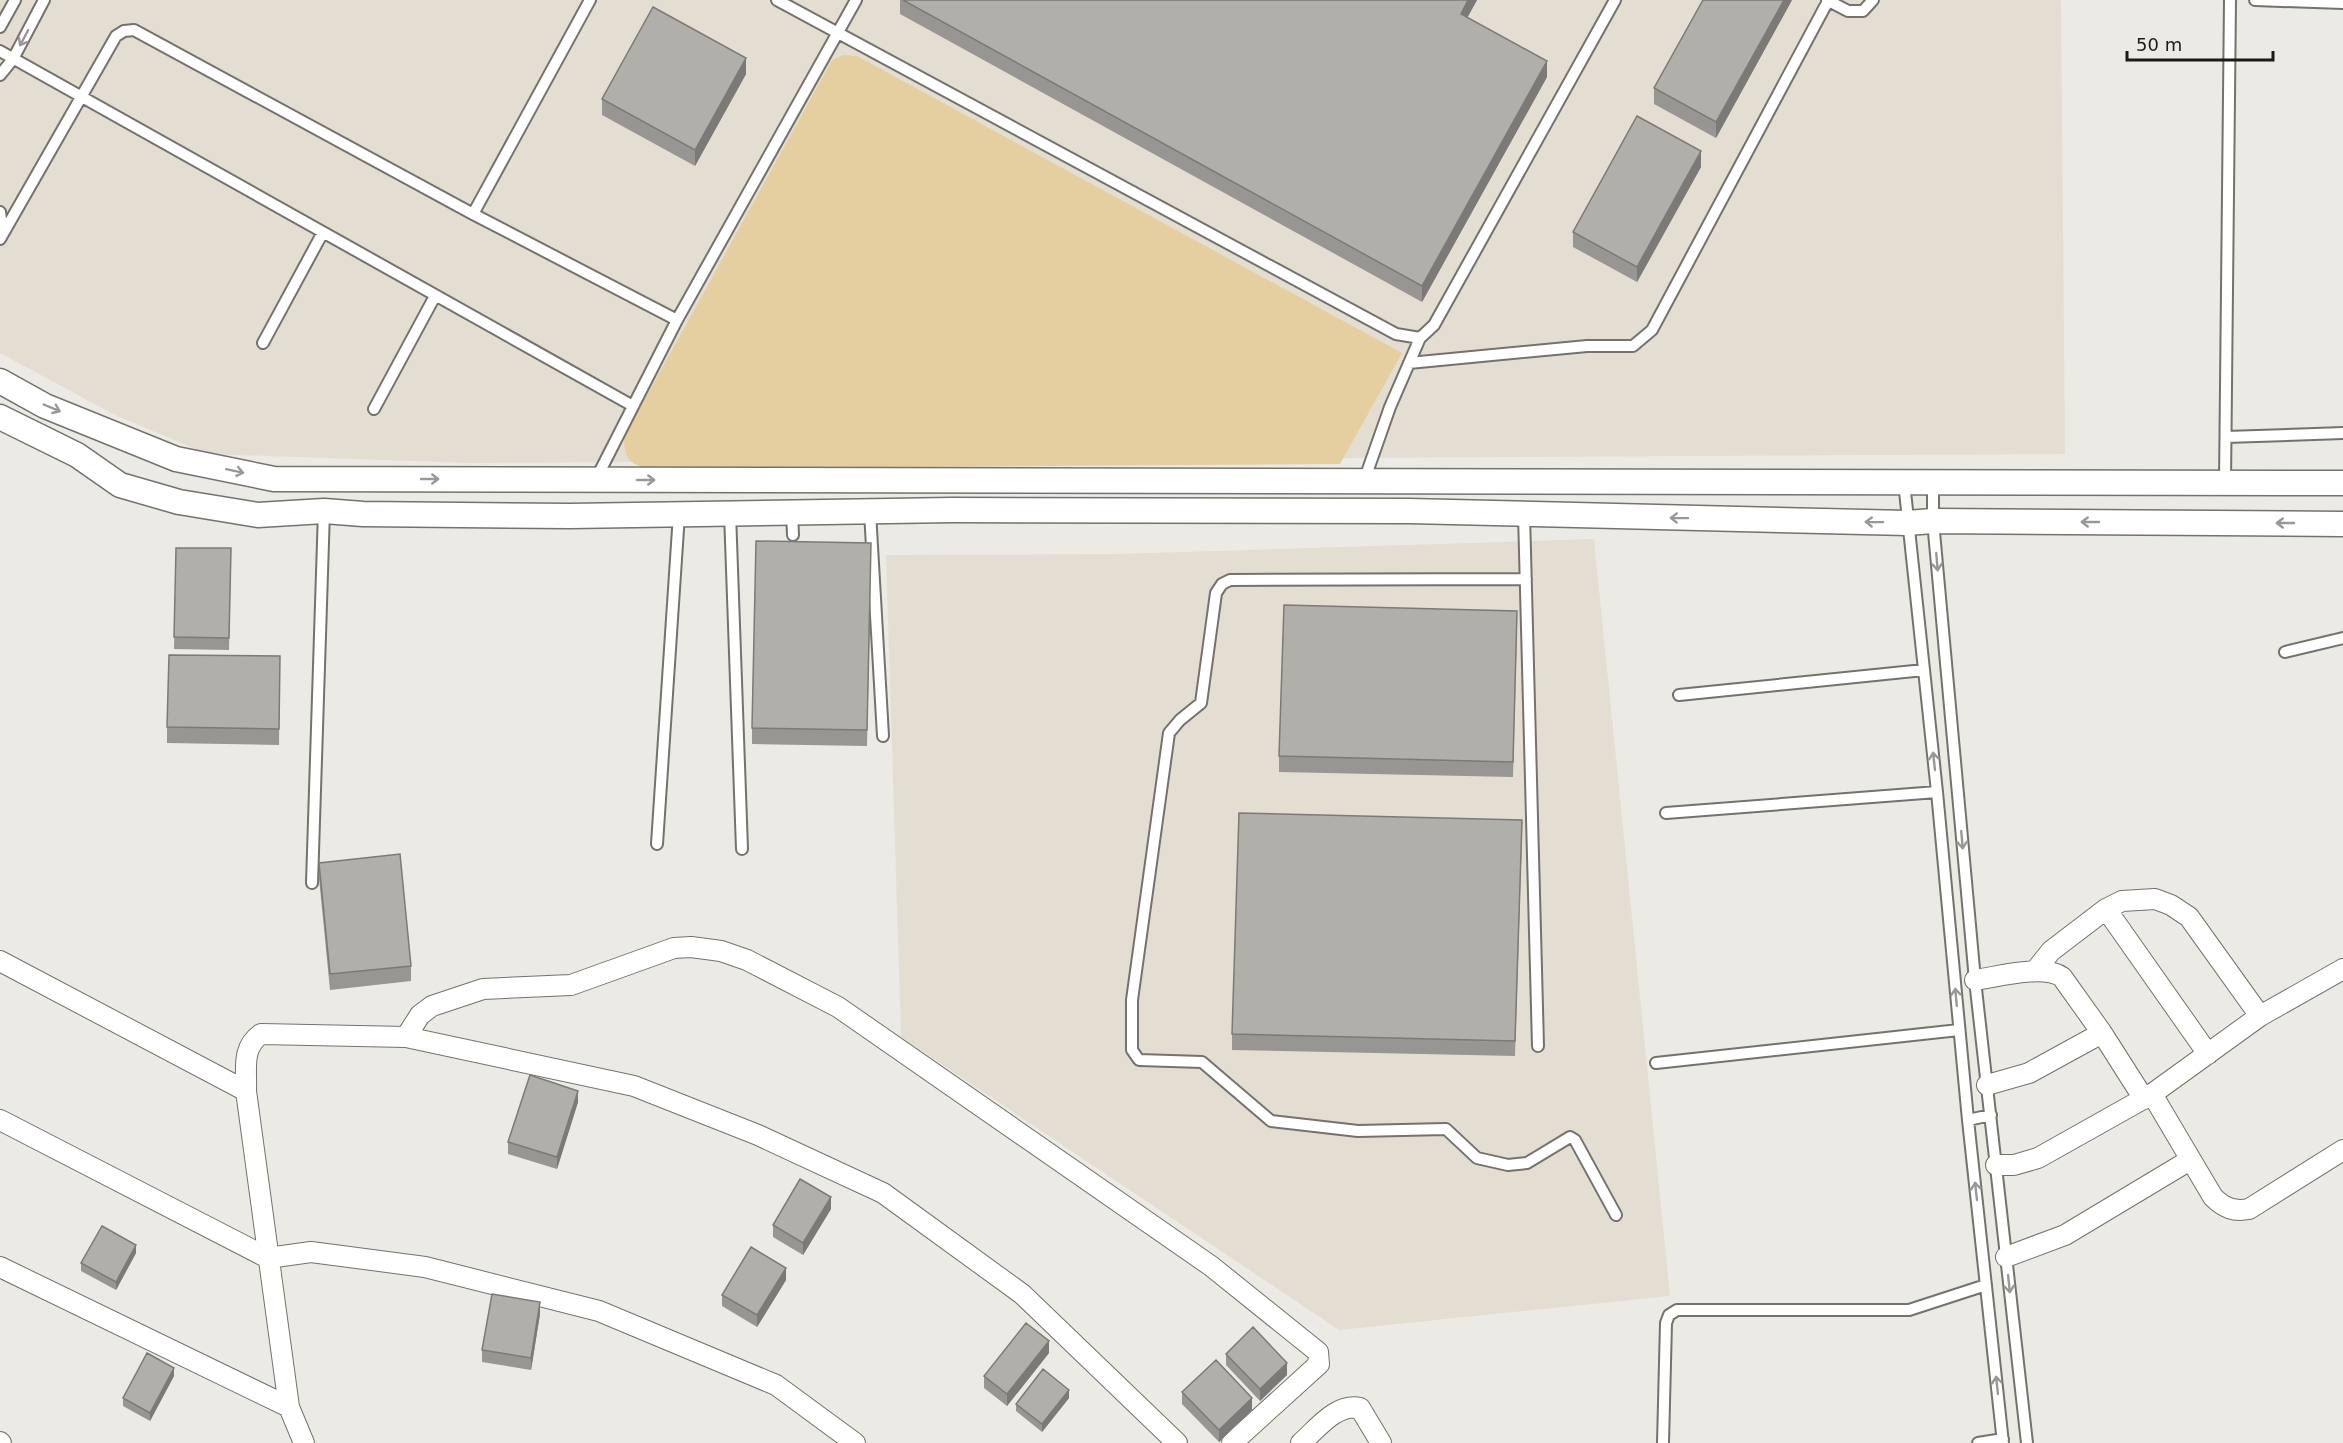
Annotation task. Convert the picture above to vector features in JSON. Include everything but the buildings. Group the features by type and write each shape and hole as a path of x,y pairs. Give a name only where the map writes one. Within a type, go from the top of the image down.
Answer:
{"street":[{"path":"0,381 45,406 176,459 274,479 2343,483"},
{"path":"0,417 77,455 120,485 179,502 258,515 324,511 363,514 730,513 792,524 870,511 1409,511 1907,523 1933,520 2343,524"},
{"path":"1046,480 1046,510"},
{"path":"2035,971 2051,951 2106,909 2122,901 2155,899 2171,905 2189,917 2260,1016"},
{"path":"2106,909 2208,1054"},
{"path":"406,1037 420,1015 432,1006 483,989 571,986 674,948 691,946 721,951 747,960 838,1007 1211,1266 1318,1352 1319,1364 1232,1443"},
{"path":"0,961 246,1091"},
{"path":"1996,1165 2014,1165 2038,1158 2148,1096 2260,1016 2343,969"},
{"path":"1975,980 2035,971 2062,976 2148,1096 2213,1197 2228,1208 2237,1212 2249,1209 2343,1150"},
{"path":"1988,1085 2029,1073 2102,1033"},
{"path":"304,1443 289,1407 246,1091 248,1049 252,1040 261,1034 406,1037 634,1086 758,1135 883,1193 1022,1294 1177,1443"},
{"path":"0,1120 268,1258 311,1252 425,1267 599,1311 776,1385 855,1443"},
{"path":"2006,1257 2065,1235 2190,1160"},
{"path":"0,1267 289,1407"},
{"path":"1301,1443 1339,1410 1350,1406 1360,1408 1381,1443"}],"lane":[{"path":"0,27 15,0"},
{"path":"0,75 13,59 44,0"},
{"path":"473,214 590,0"},
{"path":"777,0 1396,334 1420,338"},
{"path":"596,480 676,320 856,0"},
{"path":"1364,481 1390,407 1420,338 1434,325 1615,0"},
{"path":"1409,363 1587,346 1633,346 1652,330 1828,0 1848,11 1863,11 1873,0"},
{"path":"2225,483 2230,0"},
{"path":"2255,0 2343,3"},
{"path":"2,237 116,36 124,31 134,30 473,214 676,320"},
{"path":"0,51 322,234 633,406"},
{"path":"0,212 2,237"},
{"path":"263,343 322,234"},
{"path":"374,409 435,296"},
{"path":"2226,437 2343,433"},
{"path":"1904,482 1937,792 1968,1120 2003,1441 1978,1443"},
{"path":"1933,482 1933,520 1975,980 2027,1443"},
{"path":"312,883 324,511"},
{"path":"870,511 883,736"},
{"path":"730,513 742,849"},
{"path":"657,844 679,514"},
{"path":"1524,514 1538,1046"},
{"path":"1526,579 1230,580 1222,584 1216,593 1201,703 1180,720 1169,733 1132,1000 1132,1050 1139,1060 1202,1062 1271,1121 1358,1131 1446,1129 1477,1158 1508,1165 1527,1163 1570,1137 1575,1140 1616,1215"},
{"path":"2285,652 2343,638"},
{"path":"1679,695 1924,670"},
{"path":"1666,813 1937,792"},
{"path":"1656,1063 1959,1030"},
{"path":"1968,1120 1991,1115"},
{"path":"1664,1443 1666,1323 1669,1315 1677,1310 1909,1310 1986,1285"}],"shaded area":[{"path":"0,0 2061,0 2065,454 469,463 207,454 115,415 0,353"},
{"path":"843,55 857,56 1402,353 1340,464 648,469 632,462 626,454 624,437 832,60"},
{"path":"1594,539 1670,1296 1339,1330 901,1037 886,555 1119,554"}]}
